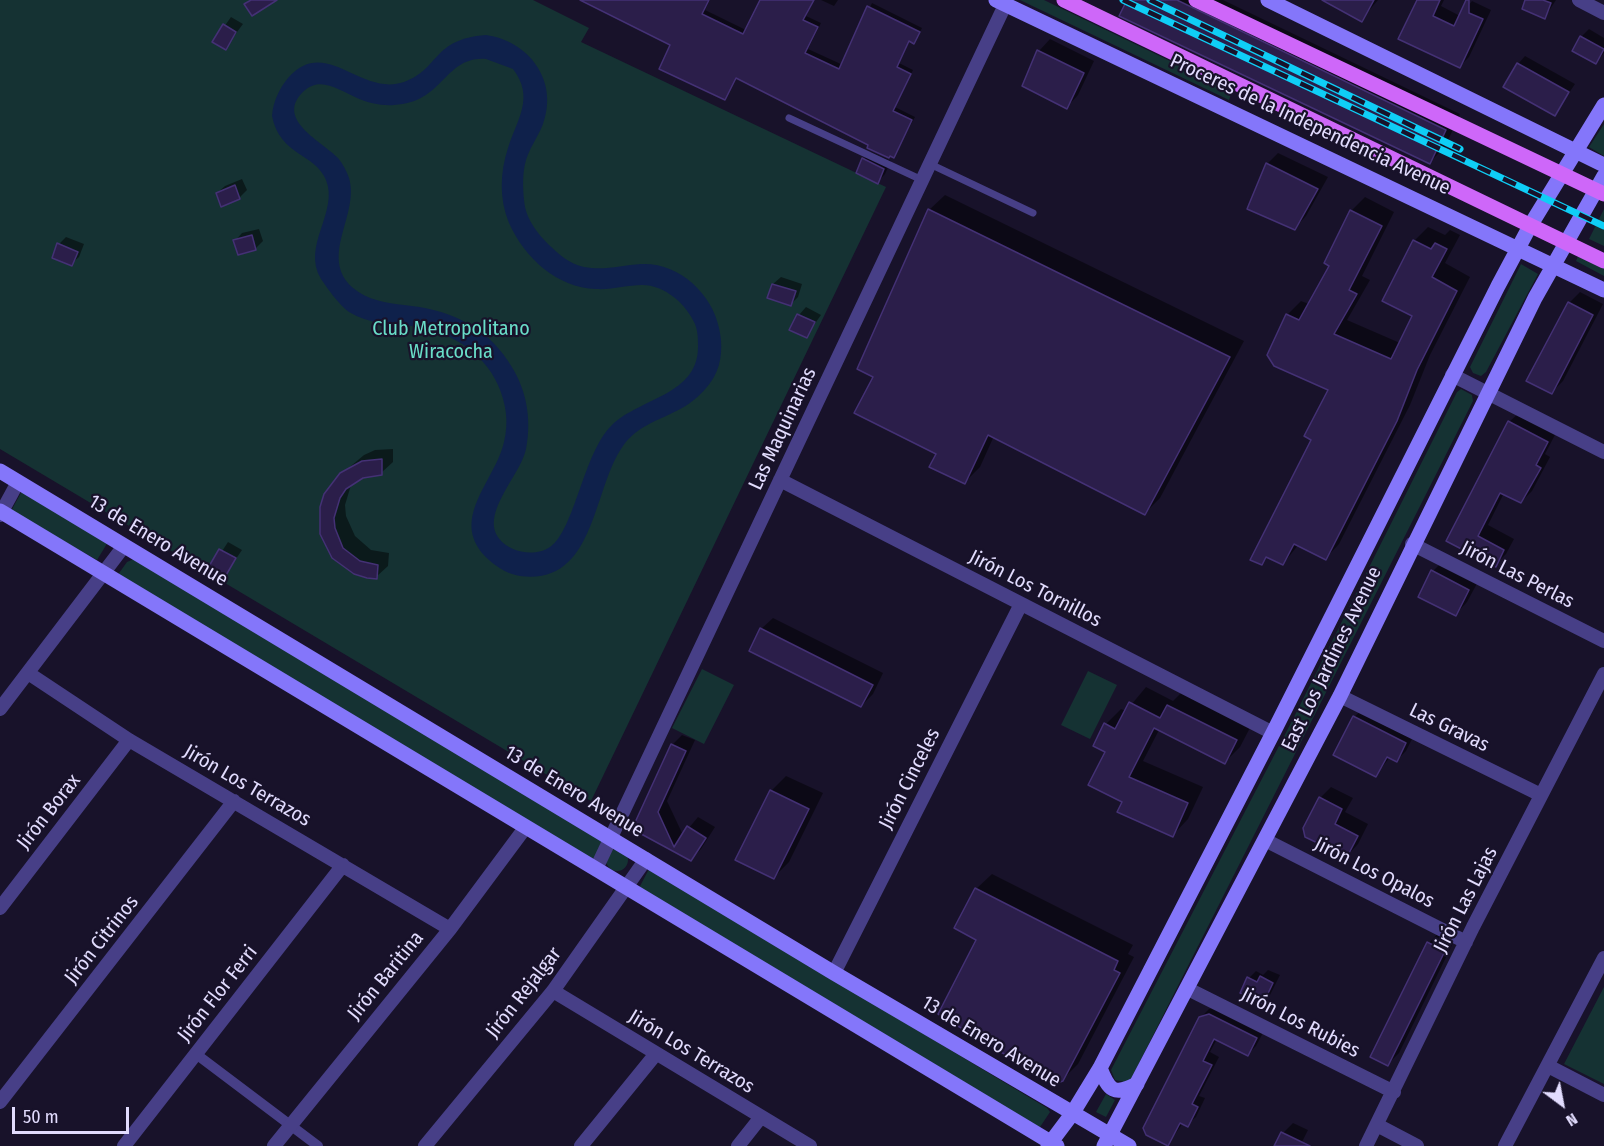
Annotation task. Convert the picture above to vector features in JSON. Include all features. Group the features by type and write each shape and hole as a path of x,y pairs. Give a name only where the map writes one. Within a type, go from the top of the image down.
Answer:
{"main road":[{"name":"Proceres de la Independencia Avenue","path":"1064,0 1604,261"},
{"path":"1196,0 1599,192"},
{"path":"1268,0 1604,165"},
{"name":"Proceres de la Independencia Avenue","path":"1001,2 1604,290"},
{"name":"East Los Jardines Avenue","path":"1052,1145 1100,1068 1530,226 1604,105"},
{"name":"East Los Jardines Avenue","path":"1107,1141 1340,696 1412,544 1552,264 1564,242 1599,192 1604,176"},
{"name":"13 de Enero Avenue","path":"0,471 1072,1114 1107,1141 1129,1146"},
{"path":"1,513 1052,1145"},
{"path":"1100,1068 1106,1084 1114,1091 1123,1091 1137,1084"}],"street":[{"path":"1579,0 1604,13"},
{"name":"Las Maquinarias","path":"596,869 930,164 1001,2"},
{"path":"1452,375 1604,452"},
{"name":"Jirón Los Tornillos","path":"780,480 1273,733"},
{"path":"1,513 18,482"},
{"name":"Jirón Las Perlas","path":"1412,544 1604,641"},
{"path":"0,709 105,574 124,546"},
{"name":"Jirón Cinceles","path":"834,972 1021,604"},
{"name":"Jirón Los Terrazos","path":"28,673 129,740 450,929"},
{"name":"Jirón Las Lajas","path":"1366,1146 1466,942 1604,674"},
{"name":"Las Gravas","path":"1340,696 1541,795"},
{"name":"Jirón Borax","path":"0,908 129,740"},
{"name":"Jirón Citrinos","path":"0,1102 234,801"},
{"name":"Jirón Baritina","path":"274,1146 450,929 525,828"},
{"name":"Jirón Los Opalos","path":"1265,840 1466,942"},
{"name":"Jirón Rejalgar","path":"425,1146 553,991 646,859"},
{"name":"Jirón Flor Ferri","path":"124,1146 344,865"},
{"path":"1505,1146 1604,958"},
{"name":"Jirón Los Rubies","path":"1188,989 1394,1092"},
{"name":"Jirón Los Terrazos","path":"553,991 810,1146"},
{"path":"196,1054 318,1146"},
{"path":"581,1146 655,1054"},
{"path":"1548,1066 1604,1095"},
{"path":"738,1146 761,1117"},
{"path":"1377,1125 1417,1146"}],"lane":[{"path":"789,118 922,180"},
{"path":"930,164 1033,213"}],"green space":[{"name":"Club Metropolitano Wiracocha","path":"0,0 533,0 589,28 581,42 886,187 591,801 0,449"},
{"path":"1020,0 1044,0 1232,91 1229,100"},
{"path":"1604,124 1604,156 1589,147"},
{"path":"1604,209 1604,246 1589,239"},
{"path":"1579,254 1604,266 1604,276 1576,261"},
{"path":"1521,264 1538,274 1486,372 1481,376 1473,373 1470,367"},
{"path":"1461,389 1472,395 1473,401 1131,1079 1125,1082 1115,1080 1111,1070 1294,717 1457,392"},
{"path":"22,491 108,542 97,560 11,511"},
{"path":"134,559 604,840 596,857 591,859 117,576 127,562"},
{"path":"702,669 734,685 704,744 672,728"},
{"path":"1088,671 1117,685 1090,739 1061,725"},
{"path":"617,849 627,856 628,860 621,870 617,871 607,864 606,860 613,850"},
{"path":"649,869 1047,1108 1050,1112 1040,1127 1034,1126 639,888"},
{"path":"1604,987 1604,1084 1564,1064"},
{"path":"1106,1094 1115,1100 1106,1117 1096,1112"}],"water":[{"path":"486,35 515,45 537,66 543,79 547,93 547,108 543,124 526,159 523,180 526,212 541,236 560,255 579,266 599,268 655,265 680,274 701,292 709,303 720,334 720,360 714,377 692,402 644,427 623,446 613,464 588,531 578,551 564,566 545,575 520,576 500,568 489,560 477,545 472,531 472,516 477,501 499,457 506,435 505,406 491,373 473,352 451,337 425,328 364,319 349,312 338,301 321,279 316,267 317,242 328,204 329,192 326,180 314,164 282,139 272,116 275,101 282,87 288,78 302,66 316,63 330,64 373,82 388,84 404,82 424,70 446,48 468,38","holes":["486,59 513,69 523,90 523,99 519,118 505,157 502,195 509,223 523,248 555,277 568,283 596,289 642,285 667,292 686,309 696,327 698,341 695,363 688,376 678,386 637,408 612,425 594,453 559,538 550,547 532,552 513,549 500,539 494,528 495,515 522,461 528,437 526,403 514,371 488,337 463,321 435,310 377,300 353,288 343,276 339,263 339,249 351,192 349,178 338,158 305,130 298,122 295,113 295,104 301,94 315,85 329,85 370,103 394,105 424,97 461,65 472,60"]}],"building":[{"path":"251,0 277,0 252,16 244,4"},
{"path":"580,0 709,0 702,14 743,34 760,0 814,0 803,20 818,27 805,53 839,69 867,6 920,32 914,44 909,41 897,67 911,74 893,111 912,120 894,158 890,156 889,158 736,78 725,100 659,69 670,45"},
{"path":"1127,0 1177,0 1446,130 1430,164 1119,16"},
{"path":"1322,0 1374,0 1362,22"},
{"path":"1417,0 1440,0 1433,16 1454,26 1466,0 1469,0 1469,13 1483,19 1460,68 1398,39"},
{"path":"1525,0 1543,0 1551,3 1545,19 1522,9"},
{"path":"223,24 236,32 226,50 212,42"},
{"path":"1580,36 1604,49 1596,64 1572,51"},
{"path":"1037,50 1084,73 1067,109 1022,86"},
{"path":"1517,63 1569,92 1555,116 1503,87"},
{"path":"862,158 884,169 878,184 856,173"},
{"path":"1266,163 1318,189 1295,230 1247,209"},
{"path":"235,185 240,199 221,207 216,193"},
{"path":"928,209 1230,357 1145,515 988,435 965,484 929,467 936,454 854,413 873,377 857,369"},
{"path":"1350,210 1382,226 1349,290 1357,294 1334,334 1391,359 1412,316 1382,301 1413,240 1431,249 1435,243 1447,249 1432,277 1457,291 1417,370 1397,421 1326,560 1294,544 1283,565 1266,557 1262,565 1250,560 1311,440 1304,436 1328,390 1274,366 1267,355 1286,314 1299,320 1329,266 1324,263"},
{"path":"252,235 256,250 238,255 233,240"},
{"path":"57,243 78,252 72,266 52,258"},
{"path":"772,284 796,291 791,306 767,298"},
{"path":"1568,302 1593,315 1552,394 1526,381"},
{"path":"797,314 815,322 807,338 789,330"},
{"path":"1508,421 1548,442 1536,465 1541,468 1521,503 1500,493 1478,536 1504,550 1496,567 1446,541"},
{"path":"382,459 382,475 363,478 346,489 340,498 334,518 335,528 343,548 360,561 378,565 377,579 354,574 332,558 320,534 320,507 324,494 340,473 362,461"},
{"path":"219,549 236,558 225,577 208,568"},
{"path":"1431,570 1469,590 1456,616 1418,597"},
{"path":"760,628 873,685 861,707 749,651"},
{"path":"1129,702 1160,718 1167,705 1237,740 1225,764 1154,728 1129,777 1188,803 1173,837 1117,812 1122,802 1088,785 1105,752 1093,746 1104,723 1115,729"},
{"path":"1353,716 1406,743 1397,762 1387,757 1376,777 1333,755"},
{"path":"671,744 686,751 658,812 674,847 687,826 706,838 691,861 632,829"},
{"path":"770,790 809,809 774,879 735,860"},
{"path":"1319,797 1342,809 1335,824 1358,836 1347,857 1305,837 1303,828"},
{"path":"975,888 1118,961 1114,970 1120,973 1063,1081 1054,1084 938,1014 976,940 954,928"},
{"path":"1427,942 1445,951 1388,1066 1370,1057"},
{"path":"1260,976 1273,983 1263,1004 1240,993 1247,977 1257,982"},
{"path":"1209,1014 1257,1038 1248,1056 1214,1039 1203,1061 1212,1065 1192,1104 1198,1107 1188,1127 1180,1123 1168,1146 1146,1135 1143,1128 1199,1017"},
{"path":"1281,1132 1310,1146 1274,1146"}],"railway":[{"path":"1123,0 1604,226"},
{"path":"1150,0 1460,149"}]}
